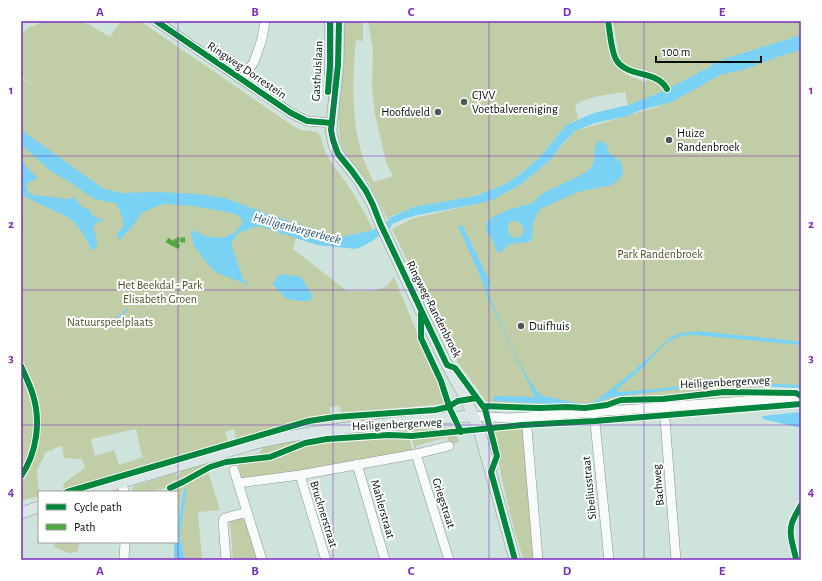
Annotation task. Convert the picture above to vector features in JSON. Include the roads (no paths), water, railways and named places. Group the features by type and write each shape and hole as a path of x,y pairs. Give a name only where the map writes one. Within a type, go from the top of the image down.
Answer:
{"main road":[{"name":"Gasthuislaan","path":"328,123 330,21"},
{"name":"Gasthuislaan","path":"339,21 338,65 328,123 325,132 327,145 332,157 352,182 367,207 382,227"},
{"name":"Ringweg-Randenbroek","path":"382,227 447,365 474,416 515,560"},
{"name":"Heiligenbergerweg","path":"98,491 123,488 257,443 279,438 338,429 474,416"},
{"path":"21,513 38,507"}],"street":[{"name":"Ringweg Dorrestein","path":"156,21 291,113 307,121 328,123"},
{"path":"242,79 254,62 262,39 265,21"},
{"name":"Heiligenbergerweg","path":"474,416 507,418 526,417 800,397"},
{"name":"Bachweg","path":"664,407 676,560"},
{"name":"Sibeliusstraat","path":"594,413 609,560"},
{"path":"526,417 538,560"},
{"name":"Heiligenbergerweg","path":"238,483 300,475 416,454 449,446"},
{"name":"Griegstraat","path":"416,454 450,560"},
{"name":"Mahlerstraat","path":"357,464 385,560"},
{"path":"234,470 262,560"},
{"name":"Brucknerstraat","path":"300,475 326,560"},
{"path":"226,560 223,521 225,518 247,512"},
{"path":"124,560 125,543"}],"water":[{"name":"Heiligenbergerbeek","path":"801,35 801,50 746,69 720,75 672,102 641,110 627,116 595,123 575,131 549,161 520,185 492,200 404,219 392,224 391,227 375,239 356,249 317,245 259,226 238,233 231,244 243,279 249,285 217,273 211,268 194,246 191,234 193,230 200,234 214,238 228,236 239,228 243,221 236,214 193,206 163,204 141,213 136,222 120,240 116,235 124,225 116,203 98,200 91,197 49,170 21,144 21,130 104,189 121,193 159,192 197,194 225,198 323,233 342,237 373,230 388,221 389,218 414,207 475,196 501,186 515,178 539,158 566,125 594,113 628,105 664,91 724,59"},
{"path":"599,141 603,141 607,146 609,153 619,160 622,165 623,172 621,177 612,185 578,192 542,208 537,213 533,224 532,239 528,242 510,244 500,253 496,251 493,241 486,231 486,226 489,219 510,209 533,203 539,196 547,191 589,170 594,162 595,147","holes":["512,221 519,222 524,228 522,235 517,238 512,237 508,232 508,224"]},
{"path":"21,158 27,168 38,178 26,184 28,192 37,196 50,196 65,199 73,199 74,196 82,207 90,210 95,217 104,219 93,227 97,241 96,249 92,250 85,237 73,221 64,215 35,202 21,192"},
{"path":"458,226 463,226 490,282 487,292 521,365 536,390 543,396 583,404 594,402 630,374 671,337 694,331 801,342 801,345 686,335 671,340 662,347 638,372 617,389 617,391 621,392 705,384 756,383 801,385 801,388 755,386 670,390 611,397 585,406 494,401 493,396 535,397 485,292 483,283"},
{"path":"280,274 301,277 312,295 311,300 297,301 283,296 272,284"},
{"path":"801,412 801,428 763,419 762,416"},
{"path":"184,488 186,489 186,493 180,536 185,560 174,560 174,543 178,543 178,520"}],"waterway":[{"path":"112,321 123,314 127,309"}],"place":[{"name":"CJVV Voetbalvereniging","path":"464,102"},
{"name":"Hoofdveld","path":"438,112"},
{"name":"Huize Randenbroek","path":"669,140"},
{"name":"Duifhuis","path":"521,326"}],"park label":[{"name":"Park Randenbroek","path":"660,254"},
{"name":"Het Beekdal - Park Elisabeth Groen","path":"160,292"},
{"name":"Natuurspeelplaats","path":"110,322"}]}
